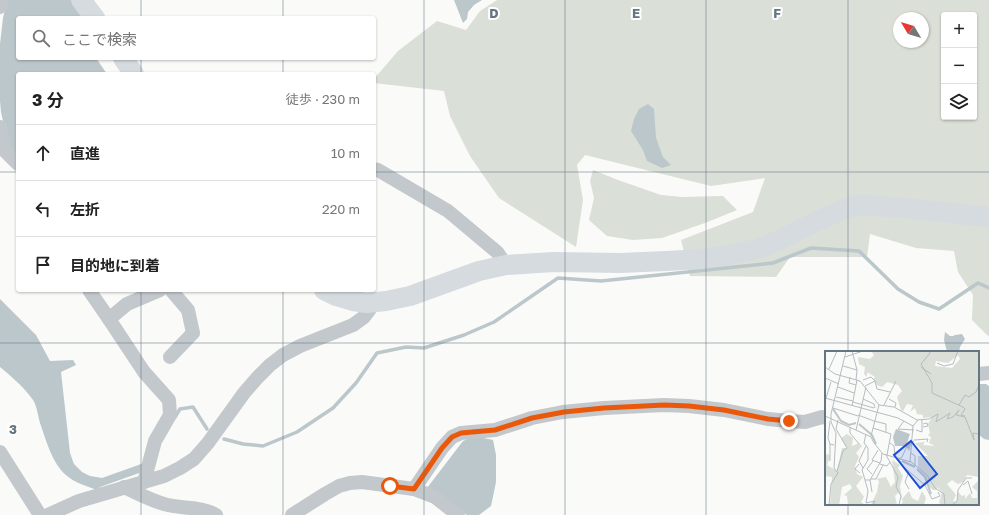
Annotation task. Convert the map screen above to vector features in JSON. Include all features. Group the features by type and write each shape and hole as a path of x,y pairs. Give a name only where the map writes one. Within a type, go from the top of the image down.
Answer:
{"street":[{"path":"0,7 2,0"},
{"path":"81,0 93,16"},
{"path":"124,60 133,72"},
{"path":"0,127 6,151 16,162"},
{"path":"376,170 448,212 497,252 506,265"},
{"path":"328,292 354,301 386,301 410,296 480,270 506,265 554,262 620,263 666,261 701,259 739,253 777,242 826,217 848,208 861,205 989,217"},
{"path":"90,292 144,372 169,400 170,416 155,441 144,482"},
{"path":"109,319 127,304 153,292"},
{"path":"170,357 193,333 188,310 173,292"},
{"path":"48,515 65,512 78,501 164,476 194,459 208,443 244,393 270,365 283,355 300,346 353,325 364,316 375,302"},
{"path":"979,374 989,373"},
{"path":"414,489 442,448 452,437 461,433 495,430 532,418 564,412 664,405 724,410 768,419 789,421 805,422 822,417 825,418"},
{"path":"0,452 40,515"},
{"path":"292,515 340,486 362,482 414,489 435,497 458,515"},
{"path":"124,488 164,504 209,512 216,515"}],"shaded area":[{"path":"7,0 71,0 83,16 16,16 16,60 97,60 106,72 16,72 16,155 9,148 1,112 0,44"},
{"path":"454,0 482,0 474,5 468,12 467,19 463,23"},
{"path":"497,0 989,0 989,336 972,320 973,295 958,272 954,251 916,248 870,234 867,257 790,257 776,277 690,276 681,240 753,212 765,178 711,186 585,155 577,165 583,200 576,247 499,198 470,156 450,116 444,91 376,83 376,77 398,51 437,21 466,30 480,11"},
{"path":"648,104 654,109 656,138 663,157 671,165 662,168 647,161 643,150 631,131 634,119 639,109"},
{"path":"593,170 661,195 682,197 723,196 737,210 662,238 633,240 607,236 589,220 594,198 590,181"},
{"path":"0,299 36,335 50,361 73,360 76,365 61,372 70,453 74,464 82,472 90,476 102,478 144,463 142,472 100,487 97,490 73,480 61,470 50,451 40,423 36,405 22,386 0,367"},
{"path":"945,332 950,336 962,334 965,339 959,351 947,351 944,340"},
{"path":"979,384 986,384 989,386 989,440 984,439 979,435"},
{"path":"474,436 493,440 496,455 496,482 491,506 479,515 467,515 427,488 463,441"}],"waterway":[{"path":"224,439 243,444 263,446 297,432 333,408 356,383 377,353 406,347 424,348 464,335 494,322 558,278 601,281 773,263 811,248 859,251 898,289 919,302 939,309 978,283 989,288"},
{"path":"175,417 180,409 193,407 207,429"}],"route":[{"path":"390,486 414,489 442,448 452,437 461,433 495,430 532,418 564,412 664,405 724,410 768,419 789,421"}]}
